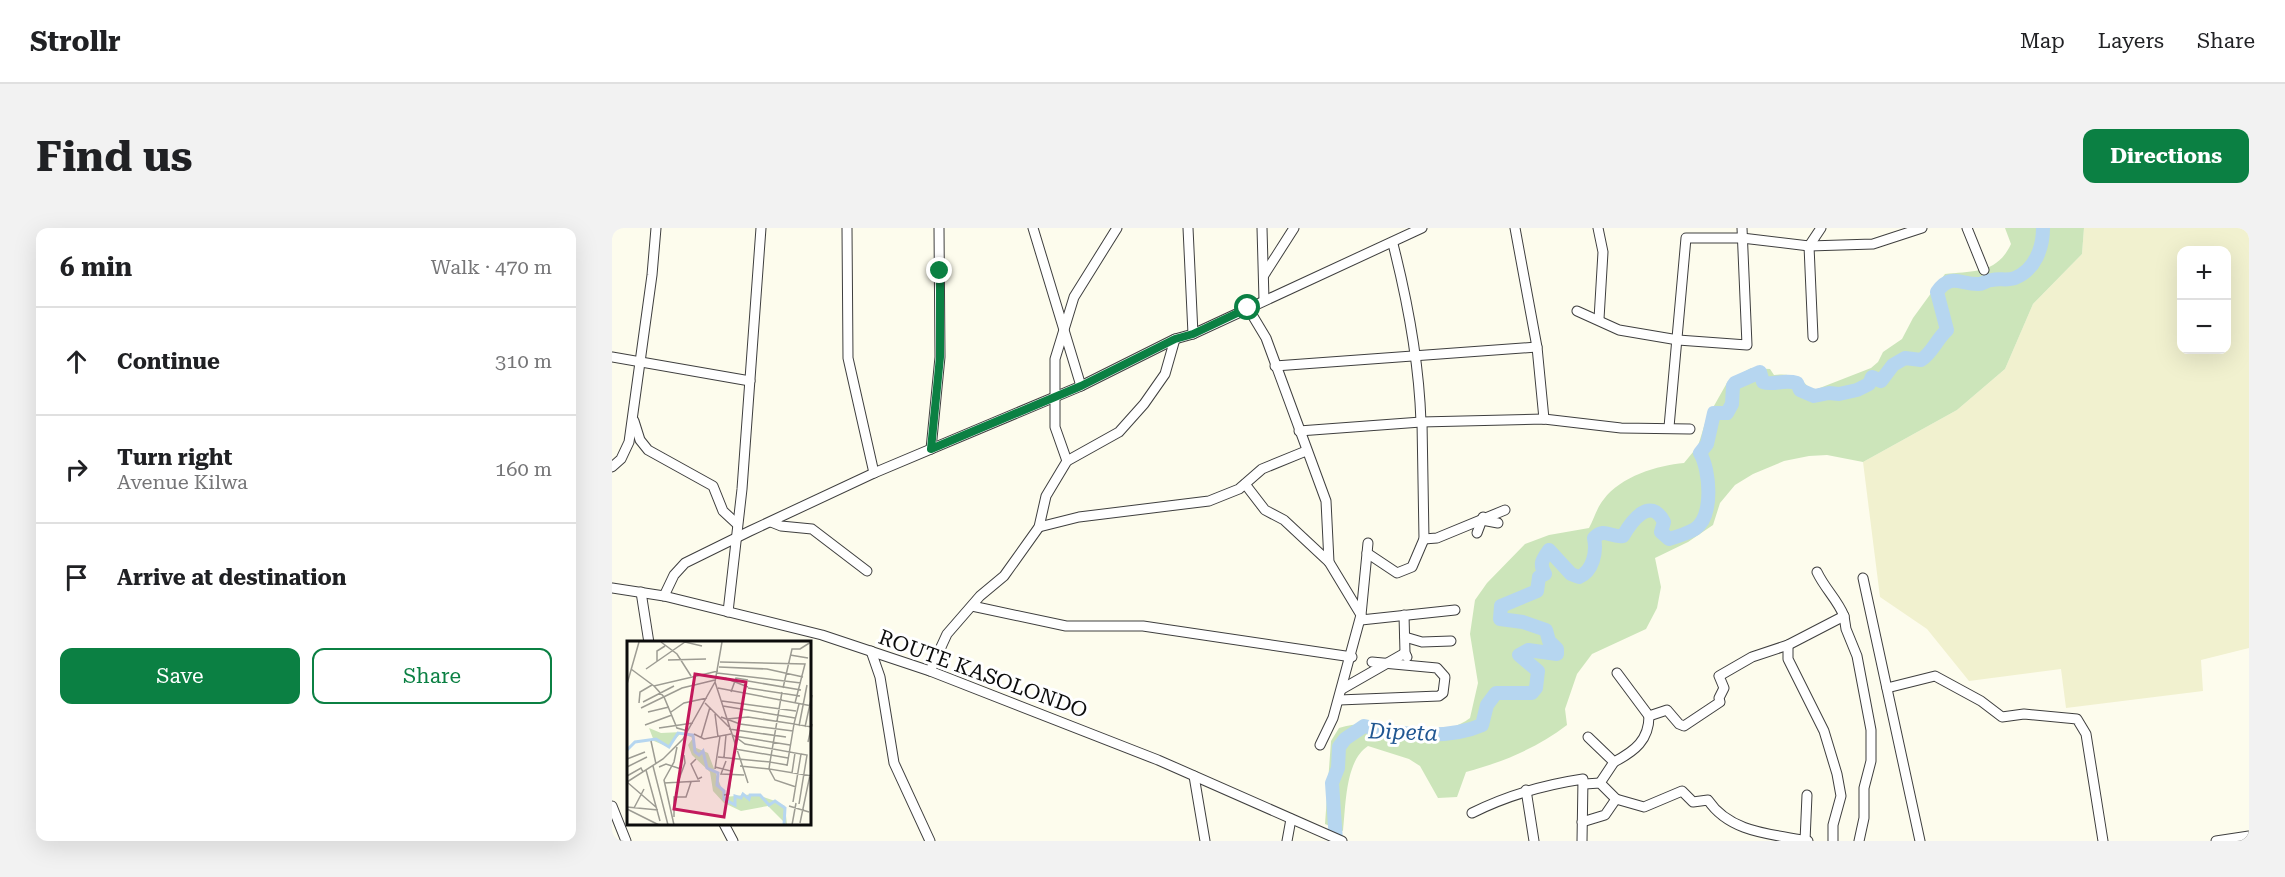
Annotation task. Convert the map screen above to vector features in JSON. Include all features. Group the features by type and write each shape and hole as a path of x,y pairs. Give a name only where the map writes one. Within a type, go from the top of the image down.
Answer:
{"street":[{"path":"612,467 621,459 629,442 652,275 656,228"},
{"path":"728,612 750,381 761,228"},
{"path":"847,228 848,358 874,473"},
{"path":"931,449 940,357 939,228"},
{"path":"1033,228 1081,386"},
{"path":"1067,461 1057,438 1055,359 1074,297 1116,228"},
{"path":"1188,228 1193,334"},
{"path":"1262,228 1264,300"},
{"path":"1264,275 1294,228"},
{"path":"664,596 674,575 685,563 874,473 1081,386 1175,339 1193,334 1264,300 1393,244 1422,228"},
{"path":"1515,228 1537,347 1544,419"},
{"path":"1598,228 1604,252 1599,319"},
{"path":"1577,311 1619,330 1678,340 1747,345 1742,228"},
{"path":"1813,337 1809,246 1821,228"},
{"path":"1669,427 1686,238 1742,238 1809,246 1873,244 1922,228"},
{"path":"1967,228 1984,270"},
{"path":"1320,745 1339,700 1352,657 1361,617 1368,548 1397,573 1412,567 1424,539 1421,422 1416,355 1406,292 1393,244"},
{"path":"1248,308 1266,339 1326,501 1329,562"},
{"path":"930,671 947,634 1004,576 1040,527 1046,496 1067,461 1110,438 1126,425 1165,374 1175,339"},
{"path":"1275,366 1537,347"},
{"path":"612,357 750,381"},
{"path":"633,418 640,440 648,450 713,486 723,511 737,524"},
{"path":"1299,431 1421,422 1544,419 1620,428 1690,429"},
{"path":"1040,527 1079,517 1209,501 1239,489 1262,469 1306,452"},
{"path":"1245,484 1265,510 1284,520 1329,562 1361,617"},
{"path":"1424,539 1437,538 1505,510"},
{"path":"1482,519 1498,523"},
{"path":"1477,533 1482,519"},
{"path":"771,522 781,526 812,529 867,571"},
{"path":"1817,572 1826,591 1834,596 1845,616 1846,629 1857,656 1871,730 1871,760 1864,788 1864,818 1859,841"},
{"path":"1863,578 1920,841"},
{"name":"ROUTE KASOLONDO","path":"614,590 664,596 822,635 930,671 1194,776 1342,841"},
{"path":"641,592 649,641"},
{"path":"972,606 1066,626 1143,626 1352,657"},
{"path":"1361,617 1455,610"},
{"path":"1404,615 1405,653 1413,666"},
{"path":"1649,716 1667,710 1679,724 1684,726 1720,702 1719,698 1724,688 1719,676 1752,657 1788,645 1845,616"},
{"path":"1405,638 1422,642 1450,641"},
{"path":"1788,645 1788,659 1824,731 1837,774 1840,796 1833,825 1833,841"},
{"path":"871,651 880,677 894,763 930,841"},
{"path":"1342,689 1405,653"},
{"path":"1339,700 1439,696 1443,693 1445,677 1437,668 1372,662"},
{"path":"1600,783 1614,762 1631,754 1644,741 1649,727 1649,716 1617,673"},
{"path":"1887,688 1935,676 1981,701 2002,717 2024,714 2077,719 2086,734 2103,841"},
{"path":"1588,738 1614,762"},
{"path":"1194,776 1205,841"},
{"path":"1472,813 1500,799 1526,790 1583,779 1585,784 1582,841"},
{"path":"1585,784 1600,783 1616,799 1644,807 1682,791 1693,802 1708,800 1716,812 1759,837 1806,841 1807,795"},
{"path":"1526,790 1534,841"},
{"path":"1582,822 1605,815 1616,799"},
{"path":"612,806 626,841"},
{"path":"1287,841 1291,819"},
{"path":"725,826 734,841"},
{"path":"2216,841 2249,836"}],"green space":[{"path":"2005,228 2084,228 2082,254 2033,304 2005,369 1957,410 1863,462 1827,455 1809,456 1784,461 1753,474 1735,485 1720,503 1713,525 1688,542 1655,558 1661,587 1657,608 1646,629 1592,654 1577,674 1565,709 1567,725 1544,741 1519,753 1466,772 1457,797 1438,798 1420,766 1409,759 1368,746 1360,753 1351,773 1343,831 1325,824 1331,741 1339,728 1355,724 1372,724 1439,730 1455,726 1470,718 1478,683 1470,634 1475,600 1487,583 1525,544 1549,535 1589,528 1597,509 1611,491 1620,484 1651,469 1684,463 1698,446 1706,420 1728,381 1751,368 1770,369 1774,375 1795,377 1804,382 1812,391 1871,368 1878,362 1883,352 1902,339 1913,318 1945,274 1983,269 1999,261 2011,244"},
{"path":"2084,228 2249,228 2249,648 2201,660 2203,691 2066,708 2061,669 1969,681 1927,629 1880,597 1863,462 1957,410 2005,369 2033,304 2082,254"}],"waterway":[{"name":"Dipeta","path":"1336,841 1332,783 1338,768 1339,747 1345,739 1364,726 1408,734 1439,734 1469,730 1482,725 1487,705 1496,693 1532,693 1536,688 1538,671 1519,655 1528,650 1557,654 1557,649 1549,641 1546,630 1523,622 1500,619 1501,606 1537,591 1539,577 1545,574 1542,562 1549,550 1571,574 1579,577 1591,566 1595,549 1594,538 1601,533 1623,536 1636,518 1647,511 1659,514 1664,522 1661,532 1669,539 1695,529 1701,523 1708,504 1708,481 1700,453 1707,444 1714,413 1727,413 1732,404 1735,383 1760,372 1763,382 1797,383 1800,390 1814,396 1857,390 1869,384 1872,377 1881,381 1893,365 1905,358 1921,360 1925,357 1947,330 1937,292 1942,286 1952,281 1979,284 1995,279 2012,279 2022,274 2028,270 2036,258 2043,228"}],"route":[{"path":"940,271 940,357 931,449 1081,386 1175,339 1193,334 1248,308"}]}
